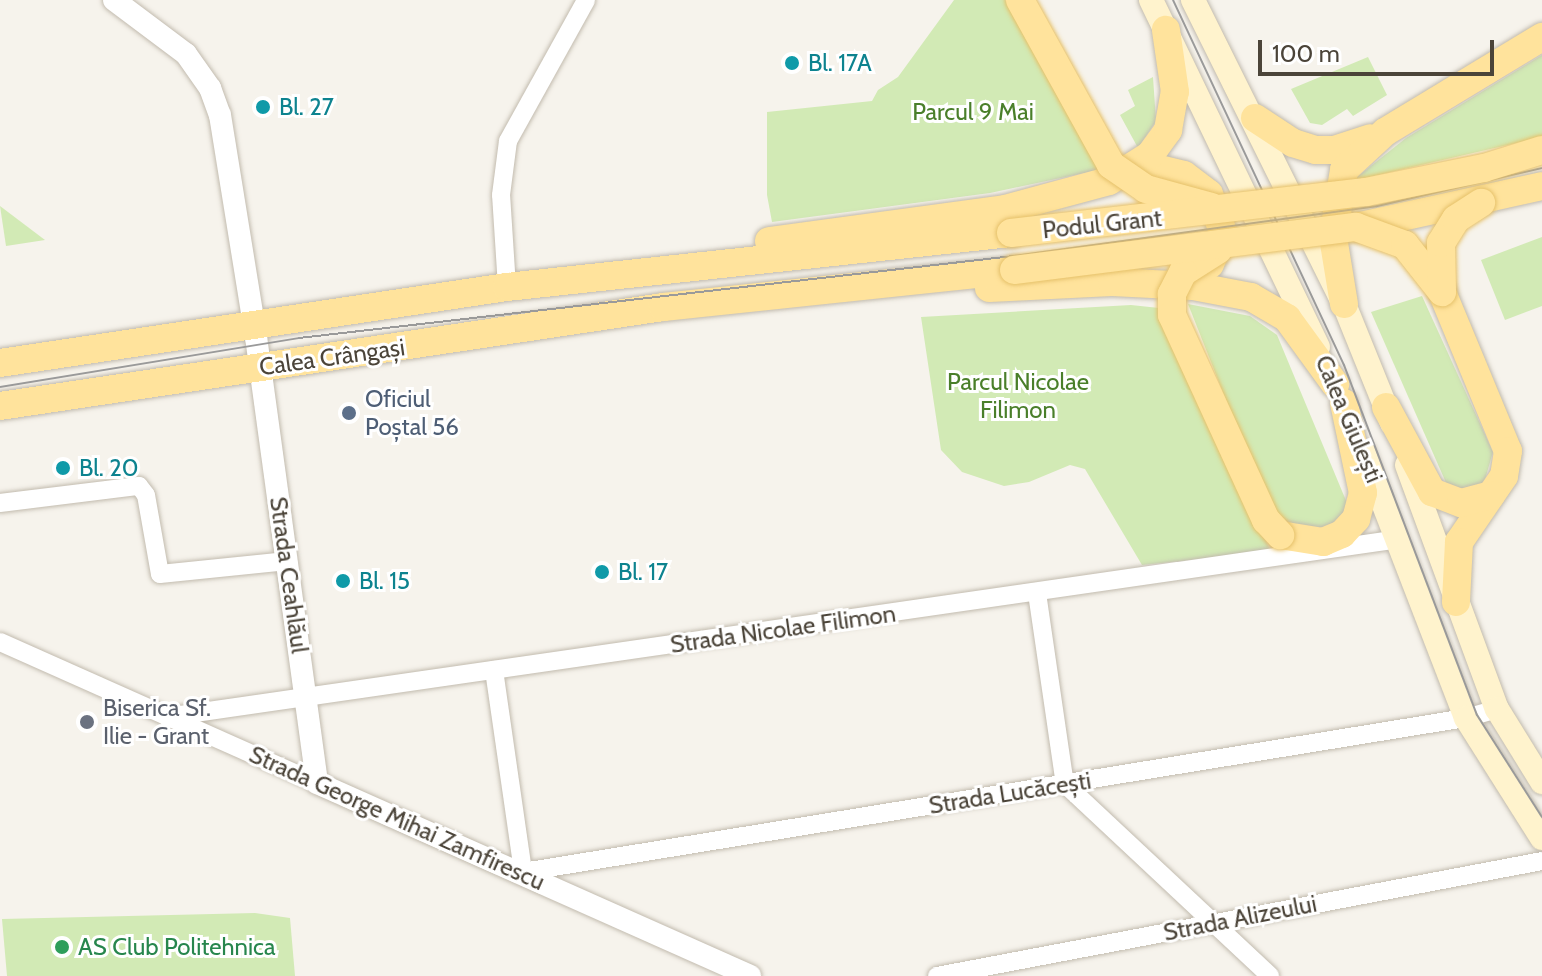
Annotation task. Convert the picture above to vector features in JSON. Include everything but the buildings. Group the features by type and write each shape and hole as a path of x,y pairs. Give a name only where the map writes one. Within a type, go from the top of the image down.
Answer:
{"main road":[{"path":"1020,0 1111,165 1146,189 1233,212"},
{"name":"Calea Giulești","path":"1151,0 1340,394 1399,539 1466,718 1542,838"},
{"name":"Calea Giulești","path":"1193,0 1255,118 1344,304 1386,407 1497,709 1542,782"},
{"path":"507,287 546,270 1027,205 1089,189 1139,164 1160,144 1174,113 1166,30"},
{"path":"1344,304 1333,237 1339,181 1351,161 1385,132 1542,37"},
{"path":"1255,118 1293,143 1316,150 1344,148 1385,132"},
{"name":"Podul Grant","path":"658,272 1233,212 1422,182 1542,150"},
{"path":"1139,164 1194,179 1218,210 1223,232 1217,252 1193,286"},
{"name":"Podul Grant","path":"663,307 1245,243 1356,227 1481,203 1542,186"},
{"path":"1442,292 1441,243 1456,219 1481,203"},
{"path":"1356,227 1405,245 1442,292 1504,437 1507,466 1459,542 1456,602"},
{"path":"519,330 577,335 1021,285 1112,282 1193,286 1233,292 1270,305 1298,330 1340,394 1362,486 1356,519 1342,534 1323,542 1302,543 1280,535 1266,520 1172,315 1174,288 1189,266 1205,254 1245,243"},
{"name":"Calea Crângași","path":"0,363 254,322 507,287 658,272"},
{"name":"Calea Crângași","path":"0,406 663,307"},
{"path":"1386,407 1432,492 1461,503 1491,495"}],"street":[{"path":"114,0 174,43 210,88 220,115 254,322"},
{"path":"507,287 501,195 508,141 586,0"},
{"name":"Strada Ceahlăul","path":"254,322 317,783"},
{"path":"0,503 132,485 143,489 160,574 287,561"},
{"name":"Strada Nicolae Filimon","path":"167,717 1399,539"},
{"path":"1037,593 1065,784 1270,976"},
{"name":"Strada George Mihai Zamfirescu","path":"0,642 523,872 750,976"},
{"path":"494,670 523,872"},
{"name":"Strada Lucăcești","path":"523,872 1466,718 1497,709"},
{"name":"Strada Alizeului","path":"937,976 1542,861"}],"green space":[{"name":"Parcul 9 Mai","path":"954,0 1005,0 1103,169 990,193 772,222 767,195 767,112 872,101 878,90 898,77"},
{"path":"1542,55 1542,137 1352,181 1406,138"},
{"path":"1368,57 1387,95 1353,116 1347,109 1322,125 1310,123 1291,89"},
{"path":"1153,77 1156,121 1138,148 1120,115 1135,106 1128,90"},
{"path":"0,206 45,240 6,246"},
{"path":"1542,237 1542,306 1505,320 1481,260"},
{"path":"1422,296 1493,452 1484,483 1469,492 1447,485 1371,312"},
{"path":"1188,304 1250,316 1277,335 1347,503 1340,524 1308,537 1270,511"},
{"name":"Parcul Nicolae Filimon","path":"1131,305 1159,308 1271,552 1142,565 1085,469 1070,465 1029,482 1004,486 962,472 941,450 921,317"},
{"path":"255,913 290,918 295,976 7,976 2,919"}],"tram line":[{"path":"1173,0 1344,365 1477,715 1542,817"},
{"path":"0,387 299,338 1013,256 1377,206 1542,168"}],"place":[{"name":"Bl. 17A","path":"792,63"},
{"name":"Bl. 27","path":"263,107"},
{"name":"Oficiul Poștal 56","path":"349,413"},
{"name":"Bl. 20","path":"63,468"},
{"name":"Bl. 17","path":"602,572"},
{"name":"Bl. 15","path":"343,581"},
{"name":"Biserica Sf. Ilie - Grant","path":"87,722"},
{"name":"AS Club Politehnica","path":"62,947"}]}
